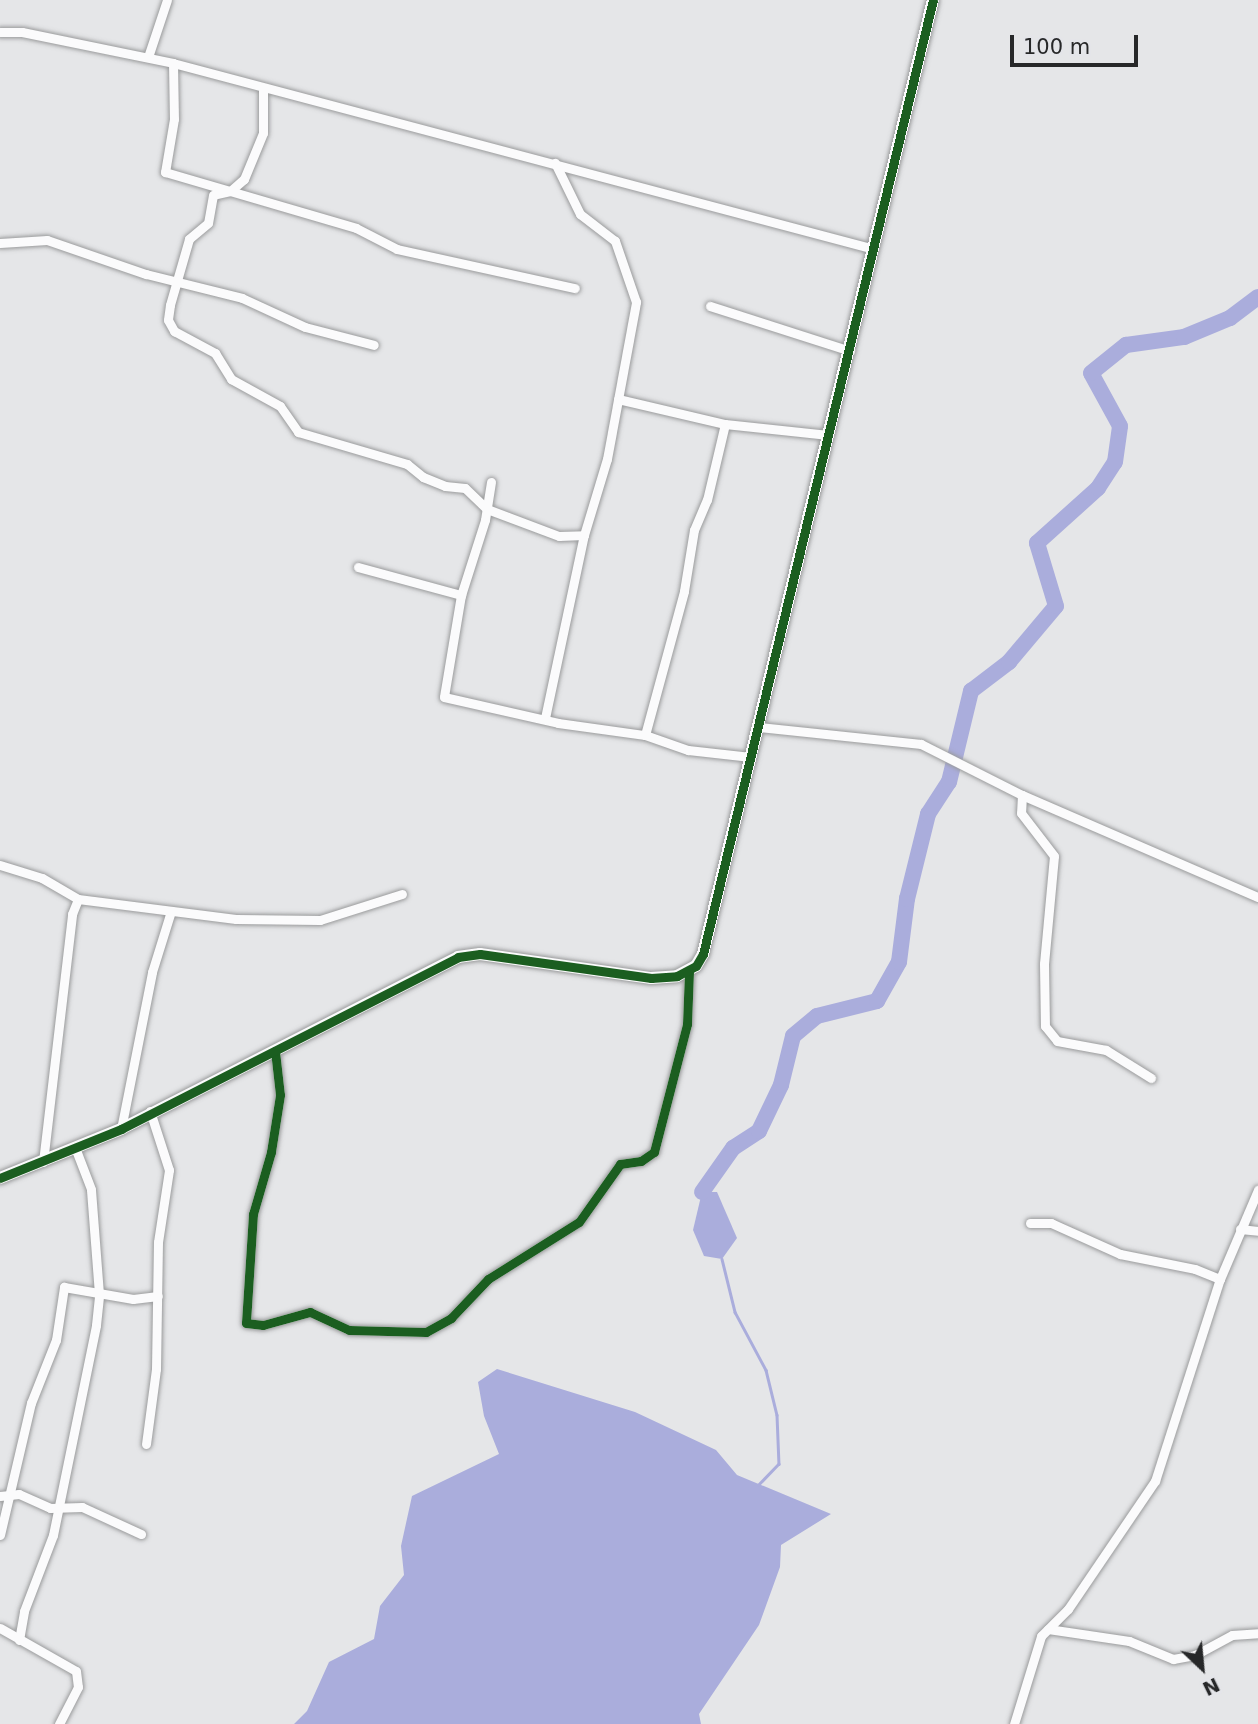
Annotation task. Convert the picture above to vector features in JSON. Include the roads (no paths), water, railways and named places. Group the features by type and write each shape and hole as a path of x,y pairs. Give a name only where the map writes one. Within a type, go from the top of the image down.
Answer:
{"street":[{"path":"148,57 167,0"},
{"path":"275,1051 280,1095 271,1152 253,1214 247,1258 246,1323 263,1325 310,1312 349,1330 426,1332 452,1318 488,1279 579,1222 620,1164 641,1161 654,1152 687,1024 689,971 703,954 850,351 870,248 933,0"},
{"path":"0,32 22,32 173,63 263,90 555,163 870,248"},
{"path":"173,63 174,119 165,172 356,228 397,249 575,288"},
{"path":"263,90 263,134 244,179 230,191 213,195 208,223 189,239 168,320 174,331 215,353 231,379 279,406 298,432 407,464 434,482 465,488 487,509 559,536 584,535"},
{"path":"545,718 584,535 607,459 625,342 636,302 615,241 580,214 555,163"},
{"path":"0,243 47,240 146,274 242,298 305,327 374,345"},
{"path":"710,306 850,351"},
{"path":"618,399 725,424 828,435"},
{"path":"645,735 684,591 694,530 707,500 725,424"},
{"path":"491,482 487,509 461,595 444,697 645,735 688,750 751,757"},
{"path":"358,567 461,595"},
{"path":"759,727 921,744 968,764 1022,795 1258,897"},
{"path":"1022,795 1021,813 1054,856 1044,964 1045,1026 1057,1041 1106,1050 1152,1078"},
{"path":"0,865 42,878 78,899 236,919 320,920 402,894"},
{"path":"43,1162 72,914 78,899"},
{"path":"121,1129 152,972 171,911"},
{"path":"0,1178 76,1150 121,1129 150,1111 275,1051 458,957 480,954 651,978 689,971"},
{"path":"146,1444 156,1369 158,1242 169,1170 150,1111"},
{"path":"19,1640 75,1445 99,1294 91,1189 76,1150"},
{"path":"1013,1724 1029,1684 1028,1670 1034,1650 1048,1629 1068,1609 1155,1481 1220,1279 1258,1190"},
{"path":"1031,1223 1051,1223 1120,1254 1195,1269 1220,1279"},
{"path":"1240,1229 1258,1231"},
{"path":"0,1535 3,1497 31,1403 56,1340 64,1287 142,1300 158,1296"},
{"path":"3,1497 19,1494 59,1508 82,1507 141,1534"},
{"path":"0,1628 72,1668 79,1677 59,1724"},
{"path":"1048,1629 1129,1641 1173,1659 1195,1655 1232,1635 1258,1633"}],"water":[{"path":"702,1192 717,1192 737,1238 722,1259 704,1256 693,1230"},
{"path":"497,1369 635,1412 716,1450 737,1475 831,1514 781,1545 780,1567 759,1625 699,1714 701,1724 294,1724 307,1711 329,1662 374,1639 380,1606 404,1575 401,1546 412,1496 499,1454 484,1416 478,1382"}],"waterway":[{"path":"702,1192 733,1148 759,1131 781,1085 793,1036 817,1016 877,1001 899,962 907,899 928,814 949,782 971,691 1009,662 1056,606 1037,543 1098,488 1115,462 1120,426 1091,373 1126,345 1184,337 1230,318 1258,297"},
{"path":"722,1259 735,1312 766,1370 777,1415 779,1464 759,1485"}]}
